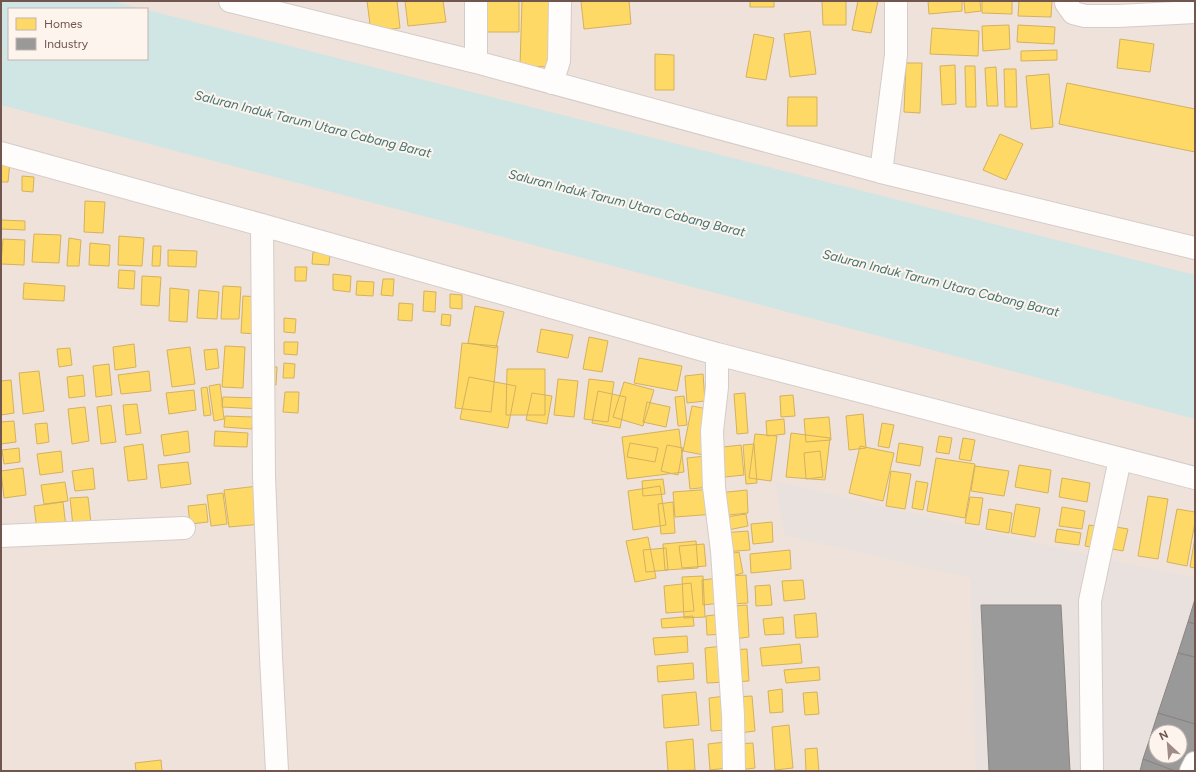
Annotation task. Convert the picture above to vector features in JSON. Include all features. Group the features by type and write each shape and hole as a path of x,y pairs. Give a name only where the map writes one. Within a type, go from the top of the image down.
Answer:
{"street":[{"path":"230,1 476,62 881,172 1195,246"},
{"path":"476,1 476,62"},
{"path":"552,83 559,61 560,1"},
{"path":"881,172 896,55 896,1"},
{"path":"1066,1 1066,4 1074,13 1085,16 1195,12"},
{"path":"1,153 262,225 717,354 1195,478"},
{"path":"262,225 264,484 270,657 277,771"},
{"path":"717,354 717,387 712,431 714,487 722,551 733,715 734,771"},
{"path":"1092,771 1090,601 1120,459"},
{"path":"1,536 184,528"},
{"path":"1191,771 1195,763"}],"shaded area":[{"path":"1,1 1195,1 1195,771 1,771"},
{"path":"775,481 1099,558 1195,578 1195,599 1155,724 1148,724 1148,746 1140,771 976,771 971,578 785,535"}],"water":[{"name":"Saluran Induk Tarum Utara Cabang Barat","path":"1,1 112,1 140,8 8,8 8,60 148,60 148,10 1195,275 1195,419 1,105"}],"building: Homes":[{"path":"367,1 397,1 400,28 371,32"},
{"path":"405,1 443,1 446,22 408,26"},
{"path":"481,1 519,1 519,32 481,32"},
{"path":"522,1 555,1 554,67 520,66"},
{"path":"581,1 629,1 631,24 584,29"},
{"path":"750,1 774,1 774,7 750,7"},
{"path":"822,1 846,1 846,25 823,25"},
{"path":"858,1 878,1 871,33 852,30"},
{"path":"928,1 962,1 962,11 929,14"},
{"path":"964,1 980,1 981,11 965,13"},
{"path":"982,1 1012,1 1012,14 982,13"},
{"path":"1019,1 1052,1 1051,17 1018,16"},
{"path":"1009,25 1010,49 983,51 982,26"},
{"path":"1018,25 1055,27 1054,44 1017,42"},
{"path":"932,28 979,31 978,56 930,54"},
{"path":"810,31 816,74 790,77 784,34"},
{"path":"754,34 774,38 766,80 746,77"},
{"path":"1120,39 1154,44 1150,72 1117,68"},
{"path":"1057,50 1057,60 1021,61 1021,51"},
{"path":"655,54 674,55 674,90 655,90"},
{"path":"906,63 922,63 920,113 904,112"},
{"path":"955,65 956,104 942,105 940,66"},
{"path":"965,66 975,66 976,107 966,107"},
{"path":"996,67 998,106 987,106 985,68"},
{"path":"1004,69 1016,69 1017,107 1005,107"},
{"path":"1049,74 1053,127 1031,129 1026,76"},
{"path":"1067,83 1195,109 1195,152 1059,124"},
{"path":"788,97 817,97 817,126 787,126"},
{"path":"1000,134 1023,144 1006,180 983,170"},
{"path":"1,162 10,162 8,182 1,182"},
{"path":"22,176 34,177 33,192 22,191"},
{"path":"85,201 105,202 103,233 84,232"},
{"path":"1,220 25,221 25,230 1,229"},
{"path":"34,234 61,235 59,263 32,262"},
{"path":"119,236 144,238 142,266 118,265"},
{"path":"69,238 81,240 79,266 67,266"},
{"path":"3,239 25,240 24,265 1,264"},
{"path":"90,243 110,245 109,266 89,265"},
{"path":"153,246 161,246 160,266 152,266"},
{"path":"168,250 197,251 196,267 168,266"},
{"path":"313,252 330,253 329,265 312,264"},
{"path":"295,267 307,267 306,281 295,281"},
{"path":"119,270 135,271 134,289 118,288"},
{"path":"333,274 351,276 350,292 333,290"},
{"path":"142,276 161,277 159,306 141,305"},
{"path":"383,279 394,279 393,296 381,295"},
{"path":"357,281 374,282 373,296 356,295"},
{"path":"24,283 65,286 64,301 23,299"},
{"path":"223,286 241,287 239,319 221,319"},
{"path":"170,288 189,290 187,322 169,321"},
{"path":"199,290 219,292 217,319 197,318"},
{"path":"424,291 436,292 435,312 423,311"},
{"path":"450,294 462,295 462,309 450,308"},
{"path":"243,296 260,297 258,334 241,333"},
{"path":"399,303 413,304 412,321 398,320"},
{"path":"475,306 504,312 496,348 468,343"},
{"path":"442,314 451,315 450,326 441,325"},
{"path":"284,318 296,319 295,333 284,332"},
{"path":"541,329 573,335 568,358 537,352"},
{"path":"589,337 608,341 602,372 583,369"},
{"path":"284,342 298,342 297,355 284,354"},
{"path":"462,343 498,346 491,412 455,408"},
{"path":"134,344 136,367 115,370 113,347"},
{"path":"225,346 245,347 243,388 222,387"},
{"path":"190,347 195,384 172,387 167,350"},
{"path":"70,348 72,365 59,367 57,349"},
{"path":"217,349 219,368 206,370 204,350"},
{"path":"639,358 682,366 677,391 634,383"},
{"path":"284,363 295,364 294,378 283,378"},
{"path":"109,364 112,395 96,397 93,366"},
{"path":"268,366 277,367 276,385 267,384"},
{"path":"507,369 545,369 545,415 506,415"},
{"path":"39,371 44,411 23,414 19,373"},
{"path":"149,371 151,391 121,394 118,375"},
{"path":"703,374 705,401 687,403 685,376"},
{"path":"83,375 85,396 69,398 67,377"},
{"path":"469,377 516,386 508,428 460,419"},
{"path":"558,379 578,381 574,417 554,415"},
{"path":"589,379 614,382 608,422 584,419"},
{"path":"11,380 14,413 1,415 1,381"},
{"path":"624,382 654,390 643,426 613,417"},
{"path":"220,384 224,419 214,421 209,386"},
{"path":"207,387 211,415 204,416 201,388"},
{"path":"194,390 196,410 169,414 166,393"},
{"path":"598,391 626,397 620,428 592,423"},
{"path":"285,392 299,392 298,413 283,412"},
{"path":"532,393 552,396 547,424 526,420"},
{"path":"745,393 748,433 737,434 734,394"},
{"path":"793,395 795,416 781,417 780,396"},
{"path":"684,396 687,425 678,426 675,397"},
{"path":"223,397 261,398 261,409 222,407"},
{"path":"647,402 670,407 666,427 643,422"},
{"path":"137,404 141,433 126,435 123,405"},
{"path":"111,405 116,442 101,444 97,407"},
{"path":"692,406 713,410 704,455 683,451"},
{"path":"85,407 89,441 72,444 68,409"},
{"path":"863,414 866,448 849,450 846,416"},
{"path":"225,416 253,417 252,429 224,427"},
{"path":"829,417 831,440 806,442 804,419"},
{"path":"784,419 785,434 767,436 766,421"},
{"path":"14,421 16,442 1,444 1,422"},
{"path":"47,423 49,442 37,444 35,424"},
{"path":"882,423 894,425 889,448 878,446"},
{"path":"679,429 684,472 627,479 622,437"},
{"path":"188,431 190,452 164,456 161,435"},
{"path":"215,431 248,433 247,447 214,446"},
{"path":"791,433 830,438 825,480 786,477"},
{"path":"755,434 777,436 771,481 749,478"},
{"path":"939,436 952,438 949,454 936,452"},
{"path":"963,438 975,440 971,461 959,459"},
{"path":"630,443 658,448 655,462 627,457"},
{"path":"899,443 923,447 920,466 896,462"},
{"path":"143,444 147,479 128,481 124,447"},
{"path":"754,444 757,483 746,484 743,445"},
{"path":"667,445 683,448 678,475 661,471"},
{"path":"741,445 744,475 725,477 723,447"},
{"path":"860,446 894,453 883,501 849,493"},
{"path":"19,448 20,462 4,464 2,450"},
{"path":"61,451 63,472 40,475 37,454"},
{"path":"820,451 823,477 806,479 804,453"},
{"path":"706,456 709,487 690,489 687,458"},
{"path":"936,458 975,464 965,518 927,511"},
{"path":"188,462 191,484 161,488 158,465"},
{"path":"1019,465 1051,470 1048,493 1015,487"},
{"path":"975,466 1009,471 1004,496 971,491"},
{"path":"23,468 26,495 4,498 1,471"},
{"path":"93,468 95,489 75,491 72,471"},
{"path":"891,471 911,474 905,509 886,506"},
{"path":"1062,478 1090,483 1087,502 1059,497"},
{"path":"663,479 665,494 643,496 642,481"},
{"path":"916,481 928,483 923,510 912,508"},
{"path":"65,482 68,501 44,504 41,485"},
{"path":"258,486 262,524 229,527 224,490"},
{"path":"660,486 666,525 633,530 628,491"},
{"path":"713,489 715,514 675,517 673,492"},
{"path":"747,490 748,513 719,516 718,493"},
{"path":"223,493 227,524 211,526 207,495"},
{"path":"1148,496 1168,499 1158,559 1138,556"},
{"path":"88,497 91,523 73,526 70,498"},
{"path":"970,497 983,498 979,525 965,523"},
{"path":"63,502 66,527 37,530 34,506"},
{"path":"673,502 675,533 661,534 658,504"},
{"path":"206,504 208,522 190,524 188,506"},
{"path":"1016,504 1040,508 1035,537 1011,533"},
{"path":"1062,507 1085,511 1082,529 1059,526"},
{"path":"989,509 1012,513 1009,533 986,529"},
{"path":"1177,509 1195,512 1195,522 1187,566 1167,562"},
{"path":"746,514 748,526 723,531 720,518"},
{"path":"772,522 773,542 753,544 751,524"},
{"path":"1089,525 1101,527 1097,548 1085,546"},
{"path":"1116,527 1128,529 1123,551 1112,549"},
{"path":"1057,529 1081,533 1079,545 1055,542"},
{"path":"748,531 750,550 723,552 722,533"},
{"path":"648,537 656,578 635,582 626,541"},
{"path":"1195,537 1195,568 1190,567"},
{"path":"696,541 698,568 665,570 663,544"},
{"path":"704,544 706,566 682,568 679,546"},
{"path":"666,548 668,570 646,572 643,550"},
{"path":"790,550 791,569 751,573 750,554"},
{"path":"739,552 743,573 727,577 723,555"},
{"path":"746,575 748,603 731,604 729,576"},
{"path":"703,576 705,617 684,618 682,577"},
{"path":"719,578 721,603 703,605 702,580"},
{"path":"803,580 805,599 784,601 782,581"},
{"path":"691,583 694,611 666,613 664,586"},
{"path":"770,585 772,605 756,606 755,586"},
{"path":"747,605 749,637 734,639 732,606"},
{"path":"816,613 818,637 796,638 794,615"},
{"path":"722,614 724,634 707,635 706,616"},
{"path":"693,616 694,626 662,628 661,619"},
{"path":"783,617 784,634 765,635 763,619"},
{"path":"687,636 688,652 655,655 653,638"},
{"path":"800,644 802,663 762,666 760,648"},
{"path":"723,646 726,682 707,683 705,648"},
{"path":"747,649 749,681 733,682 730,650"},
{"path":"693,663 694,679 658,682 657,666"},
{"path":"819,667 820,680 786,683 784,670"},
{"path":"782,689 783,712 770,713 768,691"},
{"path":"696,692 699,725 664,728 662,695"},
{"path":"817,692 819,714 805,715 803,693"},
{"path":"726,696 728,730 711,731 709,698"},
{"path":"752,696 755,731 740,733 736,697"},
{"path":"789,725 793,768 775,770 772,727"},
{"path":"693,739 695,770 668,771 666,742"},
{"path":"725,742 727,768 710,770 708,744"},
{"path":"753,743 755,768 739,770 736,744"},
{"path":"817,748 819,771 806,771 805,749"},
{"path":"161,760 162,771 136,771 135,763"}],"building: Industry":[{"path":"1195,599 1195,624 1188,622"},
{"path":"981,605 1061,605 1070,771 989,771"},
{"path":"1188,622 1195,624 1195,657 1178,653"},
{"path":"1178,653 1195,657 1195,724 1158,713"},
{"path":"1158,713 1195,724 1195,749 1191,758 1188,757 1188,724 1154,724"},
{"path":"1148,744 1148,761 1143,759"},
{"path":"1188,757 1191,758 1185,771 1175,771 1156,764 1188,764"},
{"path":"1143,759 1148,761 1148,764 1156,764 1175,771 1140,771"}]}
